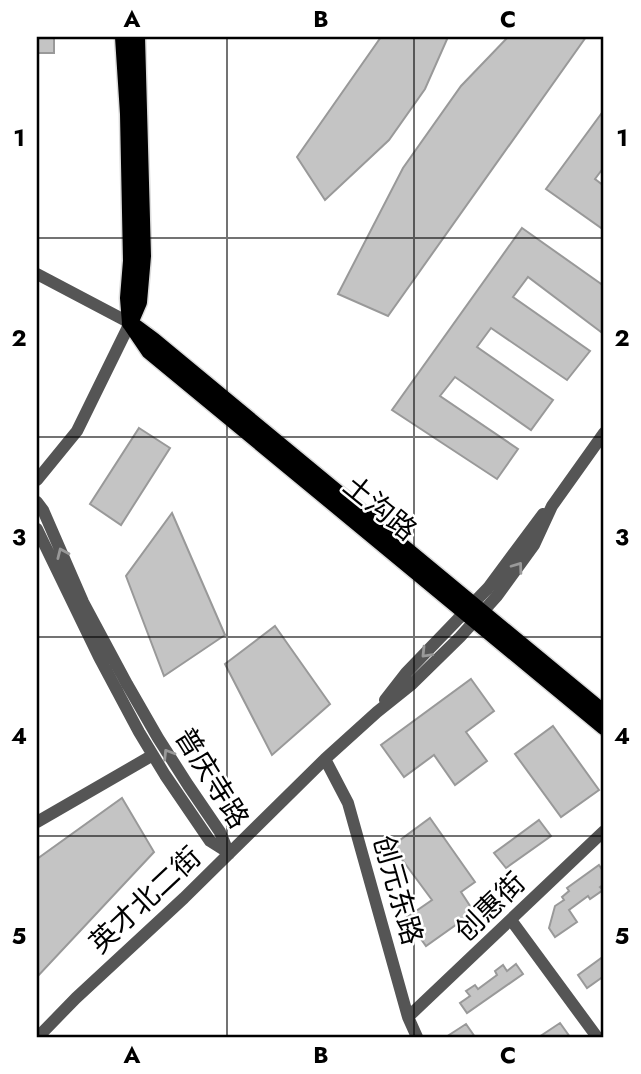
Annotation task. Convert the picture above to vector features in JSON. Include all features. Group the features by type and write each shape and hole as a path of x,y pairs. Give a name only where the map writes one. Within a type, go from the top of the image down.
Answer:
{"main road":[{"path":"122,37 128,114 130,323"},
{"path":"130,323 139,302 143,256 137,37"},
{"name":"土沟路","path":"130,323 149,351 604,713"},
{"name":"土沟路","path":"474,612 604,727"}],"street":[{"path":"37,274 130,323 77,431 37,480"},
{"name":"英才北二街","path":"38,1037 377,712 406,673 474,612 488,588 552,506 604,433"},
{"name":"普庆寺路","path":"37,502 43,510 83,602 127,684 158,738 220,832 229,854"},
{"name":"普庆寺路","path":"37,529 99,657 153,755 210,841 229,854"},
{"path":"37,822 153,755"},
{"name":"创元东路","path":"325,759 348,803 408,1017 417,1037"},
{"name":"创惠街","path":"408,1017 604,831"},
{"path":"511,920 597,1037"}],"building":[{"path":"37,37 54,37 54,53 37,53"},
{"path":"381,37 448,37 425,89 389,140 325,200 297,157"},
{"path":"508,37 586,37 388,316 338,294 403,168 461,86"},
{"path":"604,110 604,167 595,179 604,186 604,230 546,189"},
{"path":"522,228 604,286 604,326 601,332 528,277 513,297 590,351 567,380 491,328 477,347 553,400 531,430 455,377 440,396 518,449 497,479 392,410"},
{"path":"139,428 170,448 121,525 90,504"},
{"path":"172,513 225,635 164,676 126,576"},
{"path":"275,626 330,704 272,755 225,664"},
{"path":"471,679 494,711 466,732 487,761 455,785 434,755 404,777 381,745"},
{"path":"553,726 599,790 561,817 515,754"},
{"path":"122,798 154,852 37,977 37,859"},
{"path":"430,818 475,882 461,892 474,912 426,946 406,918 432,900 392,846"},
{"path":"539,820 551,836 506,868 494,853"},
{"path":"599,865 601,868 604,866 604,884 600,887 603,890 590,899 588,896 569,910 577,922 555,937 549,928 555,906 564,900 562,897 569,891 567,888"},
{"path":"604,956 604,976 587,988 578,975"},
{"path":"516,964 523,974 467,1013 460,1003 470,996 466,991 475,985 478,989 497,975 495,971 503,965 507,971"},
{"path":"560,1023 570,1037 539,1037"},
{"path":"466,1024 475,1037 446,1037"}]}
